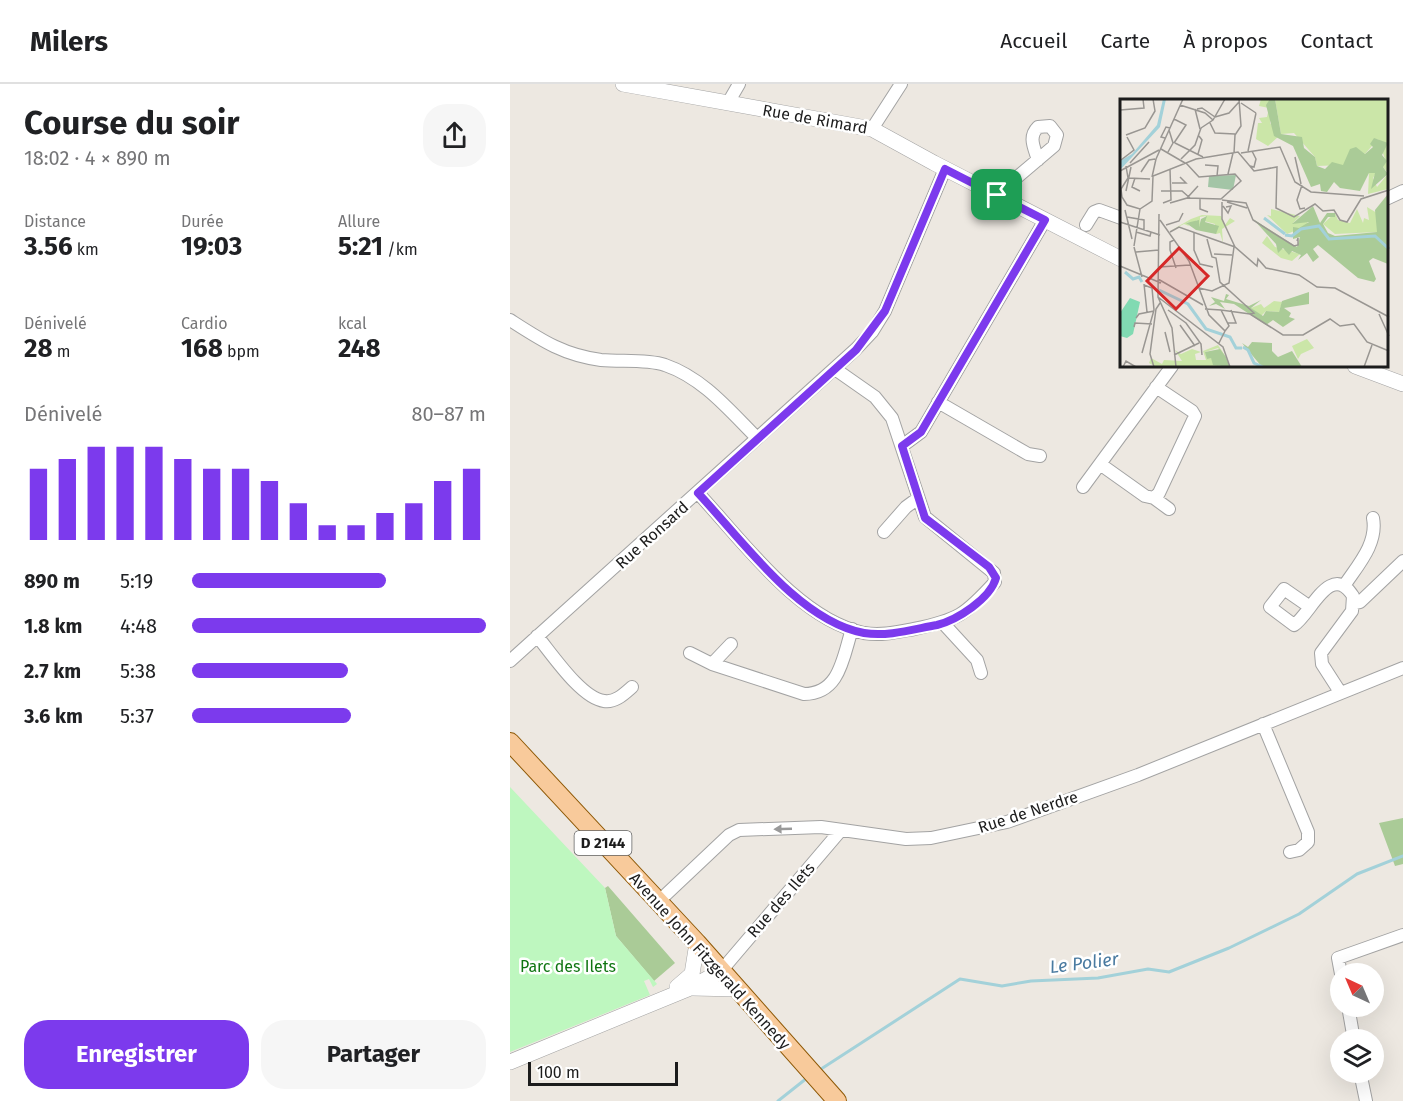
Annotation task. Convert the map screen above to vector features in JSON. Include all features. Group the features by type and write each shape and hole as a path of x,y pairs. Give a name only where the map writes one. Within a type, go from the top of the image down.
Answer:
{"main road":[{"name":"Avenue John Fitzgerald Kennedy","path":"510,742 697,944 837,1101"}],"street":[{"name":"Rue de Rimard","path":"623,84 872,129 1120,258"},
{"path":"728,103 739,84"},
{"path":"872,129 901,84"},
{"path":"997,195 1038,160"},
{"name":"Rue Ronsard","path":"510,661 835,369 872,332 885,311 945,169"},
{"path":"1388,198 1403,191"},
{"path":"1086,225 1094,212 1099,210 1120,218"},
{"path":"902,446 921,432 1045,220"},
{"path":"510,320 554,349 600,360 663,364 690,377 714,394 756,438"},
{"path":"1083,487 1170,368"},
{"path":"1360,368 1403,384"},
{"path":"698,493 797,598 823,617 852,629 882,634 943,623 954,620 973,606 996,578 989,567 925,518 917,500 892,418 884,406 862,387 835,369"},
{"path":"1154,498 1160,493 1195,416 1192,411 1156,387"},
{"path":"939,402 1028,454 1040,456"},
{"path":"1100,464 1145,496 1154,498 1169,509"},
{"path":"884,532 906,507 917,500"},
{"path":"1344,586 1370,546 1375,529 1373,518"},
{"path":"1354,603 1360,602 1403,561"},
{"path":"1310,607 1325,589 1337,584 1344,586 1353,596 1352,611 1321,653 1322,664 1340,692"},
{"path":"943,623 977,660 981,672"},
{"path":"690,652 712,664 804,694 813,694 823,690 836,678 852,629"},
{"path":"537,636 590,696 604,701 617,699 632,687"},
{"path":"712,664 731,644"},
{"name":"Rue de Nerdre","path":"658,902 729,835 739,830 821,827 890,838 931,838 1007,822 1137,775 1403,668"},
{"path":"1263,724 1308,832 1308,842 1304,847 1290,852"},
{"name":"Rue des Ilets","path":"721,971 841,830"},
{"path":"1339,963 1338,958 1403,936"},
{"path":"691,981 697,944"},
{"path":"510,1062 663,998 691,981 721,971"},
{"path":"691,981 737,989"},
{"path":"1362,1083 1366,1101"}],"green space":[{"name":"Parc des Ilets","path":"510,787 605,888 616,936 657,984 653,987 649,979 644,981 650,995 510,1052"},
{"path":"1403,818 1403,864 1395,866 1379,823"},
{"path":"608,886 675,963 654,981 616,936 605,888"}],"waterway":[{"name":"Le Polier","path":"818,1071 960,979 1002,986 1031,981 1098,978 1148,969 1169,972 1229,948 1299,914 1357,874 1403,856"},
{"name":"Le Polier","path":"778,1101 807,1078"}],"route":[{"path":"945,169 997,195 1045,220 921,432 902,446 920,509 925,518 989,567 996,578 995,582 964,614 943,623 882,634 866,633 831,622 784,586 698,493 756,438 856,350 872,332 885,311 945,169"}]}
